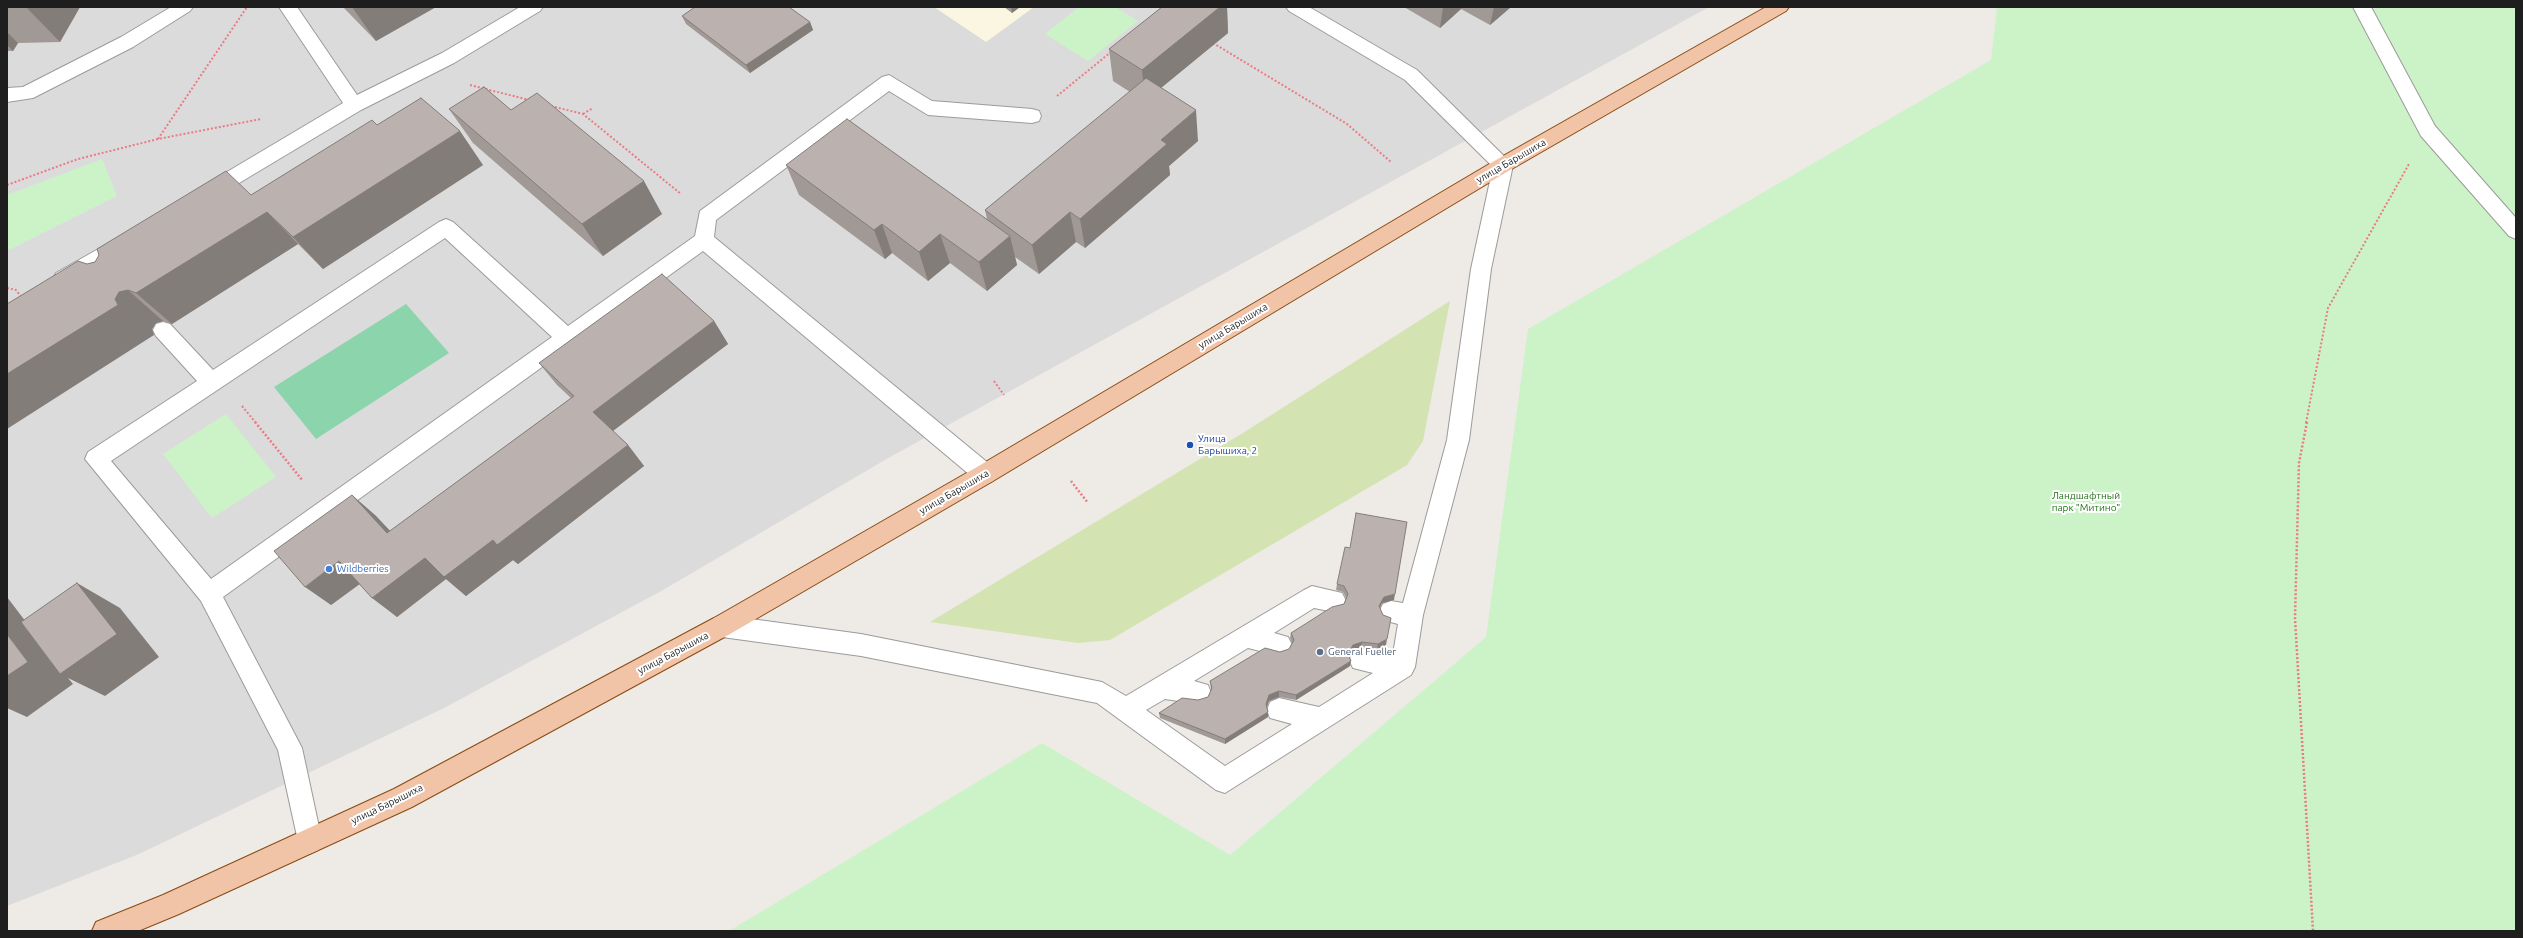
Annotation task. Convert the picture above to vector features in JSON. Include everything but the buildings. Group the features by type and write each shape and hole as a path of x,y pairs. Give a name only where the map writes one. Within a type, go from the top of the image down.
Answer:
{"main road":[{"name":"улица Барышиха","path":"105,931 170,905 404,798 722,626 985,474 1503,165 1780,7"}],"lane":[{"path":"7,95 26,93 127,42 184,7"},
{"path":"288,7 354,105"},
{"path":"192,202 354,105 448,58 534,7"},
{"path":"1295,7 1411,75 1503,165 1481,269 1458,440 1401,614 1403,667"},
{"path":"2362,7 2428,131 2516,231"},
{"path":"209,594 704,240 708,216 889,82 928,108 1032,116"},
{"path":"309,841 290,748 209,594 96,459 446,227 567,338"},
{"path":"25,302 103,264 138,234"},
{"path":"704,240 985,474"},
{"path":"163,330 212,383"},
{"path":"1126,709 1312,598 1334,601"},
{"path":"722,626 860,645 1102,693 1225,781 1403,667"},
{"path":"1246,637 1280,644"},
{"path":"1361,660 1403,667"},
{"path":"1163,687 1198,693"},
{"path":"1279,710 1321,719"}],"path":[{"path":"158,139 247,7"},
{"path":"1208,40 1347,124 1392,162"},
{"path":"1032,116 1112,51"},
{"path":"420,72 531,101"},
{"path":"546,105 583,114 708,216"},
{"path":"583,114 592,108"},
{"path":"7,185 78,159 158,139 267,118"},
{"path":"2313,931 2306,853 2295,618 2299,463 2328,308 2428,131"},
{"path":"7,288 16,290 25,302"},
{"path":"994,381 1004,395"},
{"path":"212,383 235,397 326,510"},
{"path":"1071,481 1088,503"}],"shaded area":[{"path":"7,7 1709,7 890,457 663,590 444,708 139,854 7,906"},
{"path":"934,7 1034,7 986,42"}],"green space":[{"path":"1079,7 1115,7 1138,21 1088,61 1045,34"},
{"name":"Ландшафтный парк \"Митино\"","path":"1997,7 2516,7 2516,931 729,931 1042,743 1230,855 1486,637 1528,329 1991,60"},
{"path":"102,159 117,196 7,251 7,195"},
{"path":"1450,301 1423,441 1407,465 1110,640 1078,643 930,622 1243,433"},
{"path":"406,304 449,353 316,439 274,387"},
{"path":"226,414 276,477 212,518 163,454"}],"place":[{"name":"Улица Барышиха, 2","path":"1190,445"},
{"name":"Wildberries","path":"329,569"},
{"name":"General Fueller","path":"1320,652"}]}
